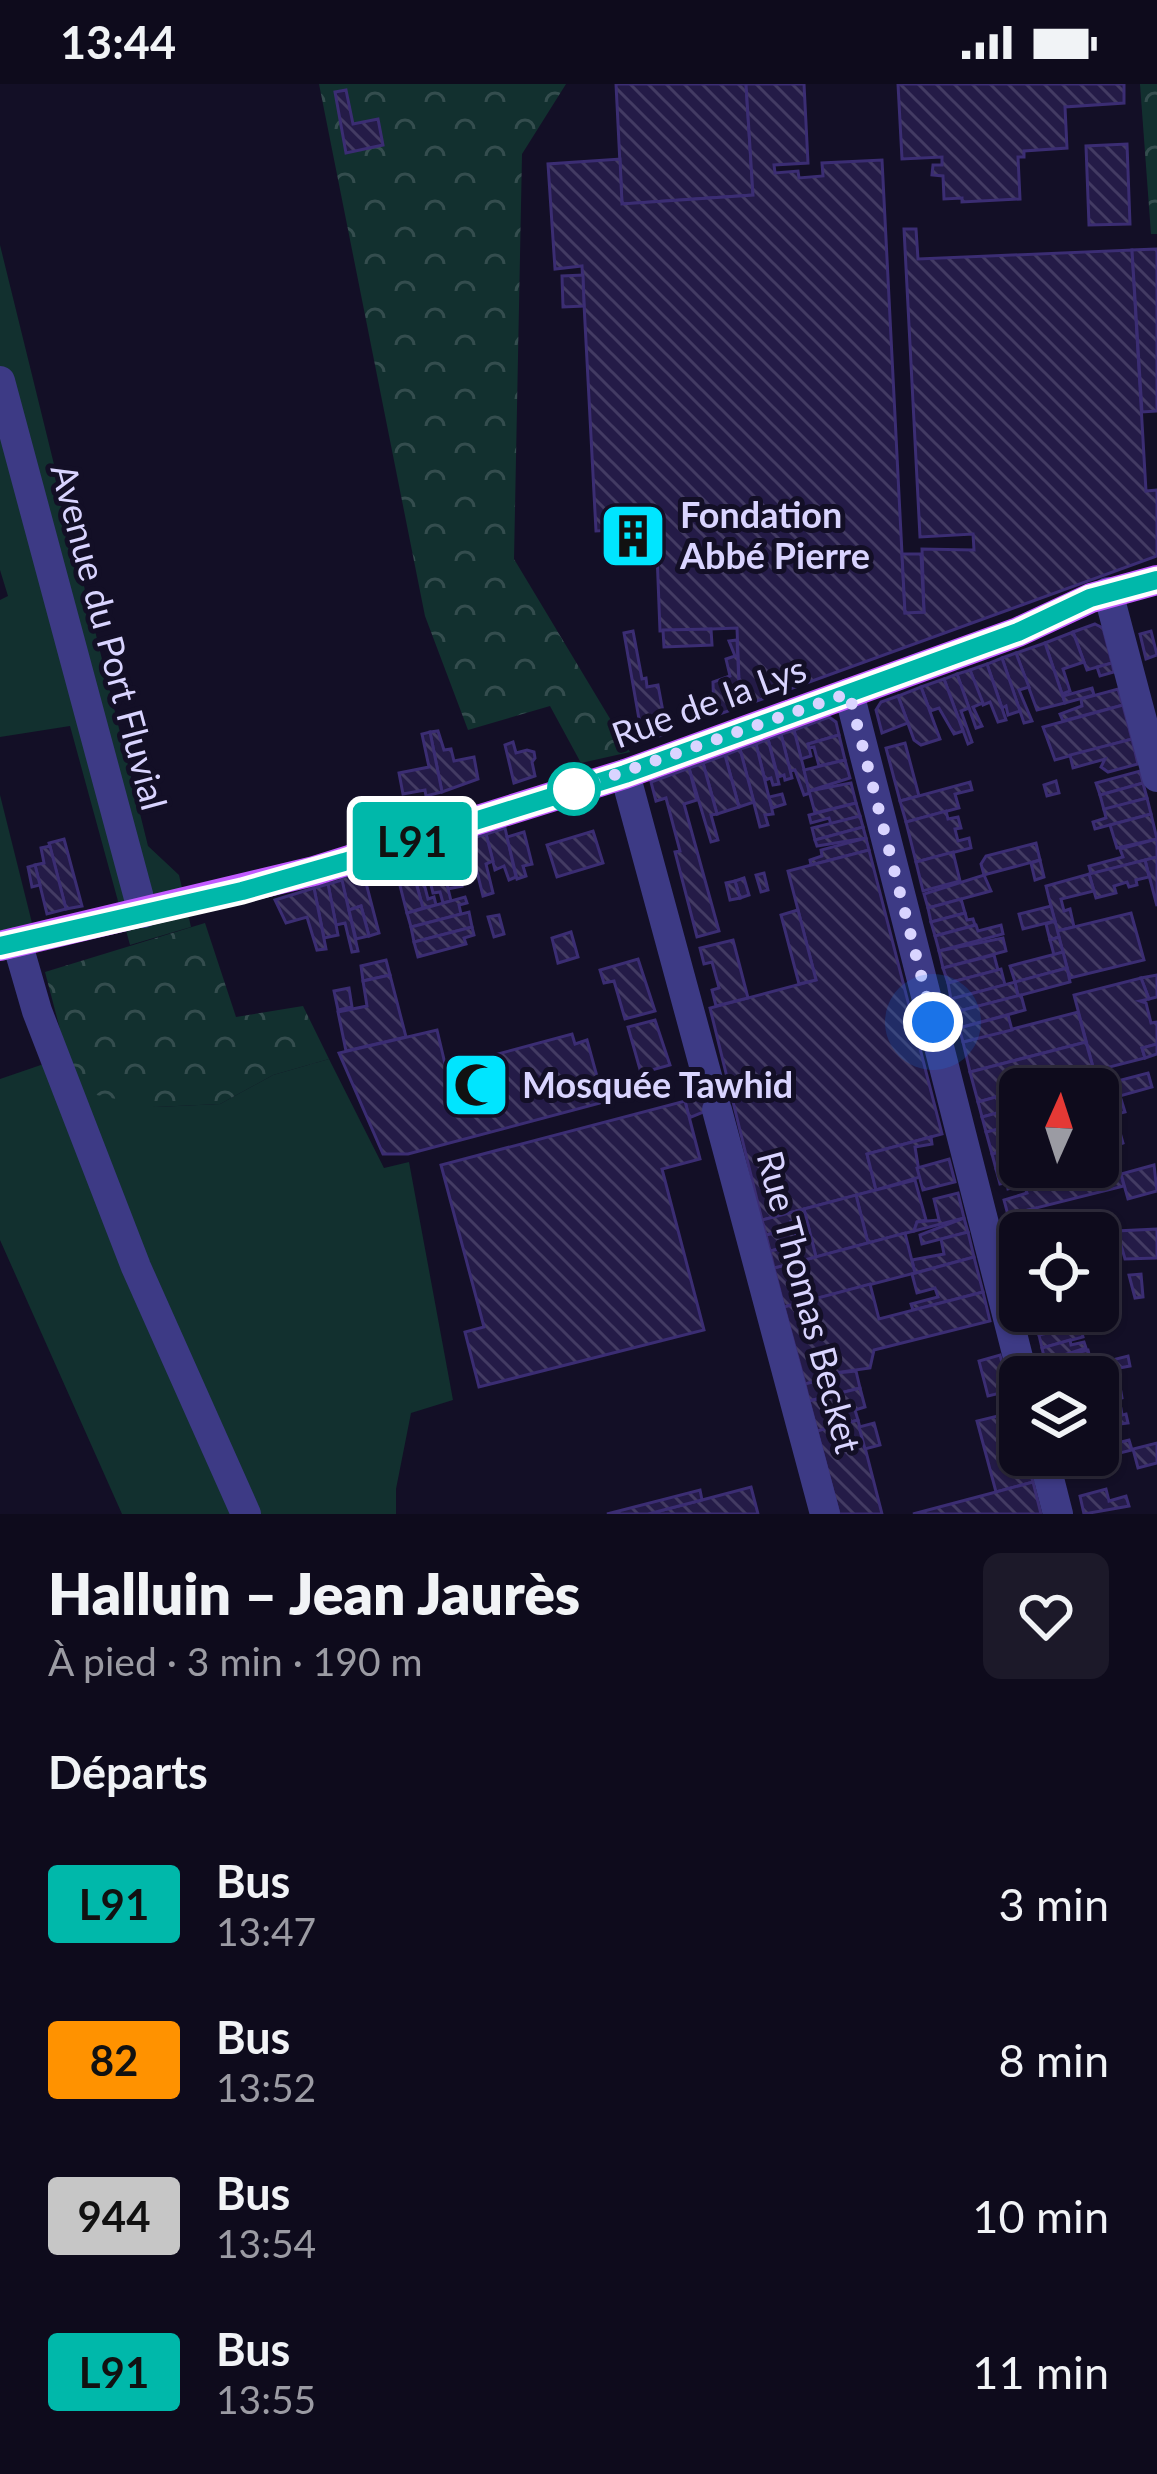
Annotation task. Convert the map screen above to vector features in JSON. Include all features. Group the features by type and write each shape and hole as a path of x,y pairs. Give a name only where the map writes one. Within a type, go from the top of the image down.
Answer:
{"main road":[{"name":"Rue de la Lys","path":"9,944 314,871 625,774 1018,632 1108,592 1157,580"}],"street":[{"name":"Avenue du Port Fluvial","path":"0,381 143,913"},
{"path":"1108,592 1157,776"},
{"path":"849,693 1018,1356"},
{"name":"Rue Thomas Becket","path":"625,774 825,1514"},
{"path":"9,944 136,1267 246,1514"},
{"path":"1048,1476 1058,1514"}],"green space":[{"path":"319,84 566,84 522,154 514,559 630,752 581,763 550,706 468,730 425,616"},
{"path":"1140,84 1157,84 1157,234 1151,234"},
{"path":"0,245 148,846 179,875 191,927 130,945 70,726 0,737 0,600 8,596 0,570"},
{"path":"0,795 32,923 0,931"},
{"path":"205,923 236,1017 303,1006 329,1059 273,1075 220,1104 155,1107 87,1093 67,1056 45,972"},
{"path":"67,1056 155,1107 220,1104 273,1075 329,1059 384,1168 409,1162 453,1400 411,1413 396,1489 396,1514 122,1514 0,1240 0,1079"}],"building":[{"path":"616,84 746,84 753,195 622,204"},
{"path":"746,84 804,84 808,163 774,165 775,173 823,176 822,163 882,160 905,613 924,612 922,549 974,550 973,534 920,537 904,229 916,229 918,259 1132,250 1146,491 1157,490 1157,556 740,707 737,628 660,631 656,528 596,531 582,266 555,269 548,164 620,159 622,204 753,195"},
{"path":"898,84 1124,84 1124,103 1065,107 1067,148 1024,151 1024,157 1018,157 1020,199 962,202 962,198 944,199 943,176 932,175 933,165 942,165 942,157 902,159"},
{"path":"346,90 353,124 378,119 383,145 346,153 335,92"},
{"path":"1127,144 1130,224 1089,225 1086,146"},
{"path":"1157,249 1157,411 1142,412 1132,250"},
{"path":"583,275 584,306 563,307 562,276"},
{"name":"Fondation Abbé Pierre","path":"656,528 656,543 611,545 610,530"},
{"path":"902,554 921,554 924,612 905,613"},
{"path":"1095,624 1103,628 1112,663 1087,670 1073,632"},
{"path":"711,629 712,645 664,647 663,630"},
{"path":"633,631 642,679 646,678 647,687 658,685 667,733 643,742 624,633"},
{"path":"1151,631 1157,655 1146,659 1140,634"},
{"path":"1073,632 1084,662 1063,669 1070,691 1062,694 1045,643"},
{"path":"737,640 740,707 714,716 713,682 730,676 726,659 735,656 729,641"},
{"path":"1045,643 1065,703 1037,710 1016,653"},
{"path":"1016,653 1029,687 1019,690 1032,721 1024,723 1002,658"},
{"path":"1002,658 1020,711 1008,715 987,664"},
{"path":"1112,663 1114,672 1100,676 1097,667"},
{"path":"987,664 1006,720 998,722 990,702 983,705 970,670"},
{"path":"970,670 983,703 973,707 982,726 976,728 957,674"},
{"path":"957,674 969,708 961,711 972,742 968,744 944,679"},
{"path":"944,679 963,731 954,734 939,708 930,711 921,687"},
{"path":"921,687 940,739 921,745 914,740 898,696"},
{"path":"1092,688 1094,695 1065,703 1063,696"},
{"path":"1118,689 1123,705 1063,721 1060,714 1082,706 1081,699"},
{"path":"898,696 908,723 882,733 876,710 881,702"},
{"path":"1123,705 1132,739 1055,760 1043,727"},
{"path":"829,717 836,722 839,735 808,744 811,756 801,759 794,730"},
{"path":"794,730 810,793 804,795 795,770 790,771 781,734"},
{"path":"438,731 444,750 451,749 454,761 474,757 478,779 442,792 430,732"},
{"path":"430,732 442,792 403,794 399,773 429,767 422,734"},
{"path":"781,734 792,778 785,780 784,775 778,777 768,739"},
{"path":"839,735 845,760 819,766 814,747 808,744"},
{"path":"768,739 779,784 765,780 756,744"},
{"path":"1132,739 1138,764 1108,772 1101,767 1105,759 1073,768 1070,755"},
{"path":"513,742 516,753 527,750 535,758 535,776 514,783 505,745"},
{"path":"905,743 919,796 900,801 886,748"},
{"path":"756,744 773,814 765,815 768,825 760,827 740,749"},
{"path":"740,749 754,802 739,807 725,755"},
{"path":"725,755 739,807 717,814 703,763"},
{"path":"845,760 850,778 809,791 804,770"},
{"path":"703,763 717,814 711,815 718,840 711,842 689,768"},
{"path":"689,768 697,800 684,804 719,931 697,937 666,798 656,801 651,782"},
{"path":"1140,771 1143,783 1100,795 1096,783"},
{"path":"1056,781 1059,793 1047,796 1044,785"},
{"path":"970,782 972,790 955,794 959,808 906,822 900,801"},
{"path":"851,783 856,803 815,813 809,791"},
{"path":"1143,783 1147,798 1104,810 1100,795"},
{"path":"782,794 785,804 772,808 769,797"},
{"path":"1147,798 1151,814 1095,829 1093,822 1106,818 1104,809"},
{"path":"856,803 860,816 831,824 829,818 811,823 809,815"},
{"path":"946,811 948,819 958,817 958,841 969,838 971,848 916,862 906,822"},
{"path":"1151,814 1157,839 1117,848 1110,825"},
{"path":"860,816 863,827 815,840 812,828"},
{"path":"863,827 866,838 817,846 815,840"},
{"path":"505,828 516,877 509,880 504,866 495,870 486,834"},
{"path":"593,831 603,863 557,877 547,845"},
{"path":"524,832 532,864 523,866 526,876 517,879 507,837"},
{"path":"486,834 493,861 486,864 493,893 483,896 469,839"},
{"path":"866,838 869,850 811,865 810,860 822,856 821,850"},
{"path":"64,839 82,906 66,909 49,843"},
{"path":"1157,839 1157,857 1091,874 1089,866 1123,857 1120,849"},
{"path":"1036,843 1040,860 984,875 981,864 986,856"},
{"path":"452,844 462,886 448,889 438,848"},
{"path":"50,846 66,909 47,914 35,865 44,863 41,848"},
{"path":"438,848 451,901 443,903 440,892 433,893 423,853"},
{"path":"869,850 942,1134 867,1154 876,1190 762,1220 710,1008 816,980 788,871"},
{"path":"953,852 960,881 923,891 916,862"},
{"path":"423,853 429,878 423,880 428,899 434,897 436,905 423,908 409,857"},
{"path":"409,857 423,908 407,913 395,866"},
{"path":"1157,857 1157,906 1145,860"},
{"path":"1040,860 1044,877 1035,880 1031,863"},
{"path":"1145,860 1149,877 1136,880 1137,885 1114,886 1116,893 1096,898 1089,874"},
{"path":"35,865 40,885 32,887 28,867"},
{"path":"359,871 379,933 369,936 361,906 349,910 341,878"},
{"path":"764,873 768,890 761,892 756,875"},
{"path":"1089,874 1094,891 1061,899 1064,911 1070,909 1074,927 1057,931 1046,886"},
{"path":"984,875 991,891 928,908 924,894"},
{"path":"744,878 749,895 740,898 735,881"},
{"path":"342,880 358,951 352,952 345,923 336,925 328,884"},
{"path":"735,881 740,898 730,900 726,883"},
{"path":"328,884 338,935 324,938 314,888"},
{"path":"314,888 326,949 317,950 307,917 286,923 275,900"},
{"path":"465,897 467,903 459,905 461,914 411,927 407,913"},
{"path":"961,899 965,913 931,922 928,908"},
{"path":"361,906 369,936 356,939 349,910"},
{"path":"1051,906 1055,921 1023,929 1019,914"},
{"path":"798,910 816,980 799,984 781,915"},
{"path":"469,912 472,927 414,942 411,927"},
{"path":"965,913 975,925 935,936 931,922"},
{"path":"1131,913 1144,960 1070,978 1057,931"},
{"path":"499,915 504,934 494,937 488,917"},
{"path":"1055,921 1059,937 1050,940 1046,924"},
{"path":"976,925 978,931 1001,925 1003,934 939,951 935,936"},
{"path":"472,927 474,935 464,938 466,944 418,957 414,942"},
{"path":"571,932 578,957 558,963 552,938"},
{"path":"1059,937 1063,952 1054,955 1050,940"},
{"path":"1003,938 1006,951 943,968 939,951"},
{"path":"733,940 748,998 716,1006 712,990 719,988 712,962 704,964 700,948"},
{"path":"1063,952 1067,968 1015,982 1010,966"},
{"path":"994,955 998,970 948,983 943,968"},
{"path":"638,959 655,1011 625,1019 614,981 604,983 600,970"},
{"path":"386,960 390,975 363,981 361,966"},
{"path":"1067,968 1070,982 1018,996 1015,982"},
{"path":"1001,969 1005,985 951,999 948,983"},
{"path":"390,975 406,1037 346,1051 338,1012 367,1006 363,981"},
{"path":"1157,975 1157,997 1149,999 1141,978"},
{"path":"1141,978 1149,999 1140,1001 1146,1003 1151,1023 1157,1022 1157,1044 1142,1048 1145,1058 1093,1068 1074,995"},
{"path":"1015,982 1018,996 955,1012 951,999"},
{"path":"349,988 352,1007 338,1010 334,991"},
{"path":"1021,995 1025,1010 959,1028 955,1012"},
{"path":"1078,1012 1086,1042 970,1072 963,1042"},
{"path":"1008,1015 1012,1030 963,1042 959,1028"},
{"path":"655,1020 670,1065 641,1073 628,1027"},
{"name":"Mosquée Tawhid","path":"437,1030 446,1068 572,1034 575,1044 587,1040 604,1102 408,1154 383,1154 339,1053"},
{"path":"1086,1042 1093,1068 999,1068 999,1096 978,1102 970,1072"},
{"path":"1157,1044 1157,1054 1145,1058 1142,1048"},
{"path":"1148,1073 1152,1087 1119,1096 1119,1081"},
{"path":"730,1082 735,1099 689,1118 685,1101"},
{"path":"999,1096 999,1113 982,1117 978,1102"},
{"path":"685,1101 700,1159 662,1169 704,1330 479,1387 465,1332 484,1327 441,1165"},
{"path":"999,1112 999,1129 986,1132 982,1117"},
{"path":"999,1129 999,1152 992,1154 986,1132"},
{"path":"931,1137 932,1144 915,1147 920,1177 876,1190 867,1154"},
{"path":"949,1159 955,1182 923,1190 917,1168"},
{"path":"1154,1165 1157,1191 1128,1199 1121,1174"},
{"path":"915,1180 926,1220 917,1222 914,1231 868,1243 856,1195"},
{"path":"1025,1188 1116,1188 1007,1212 1004,1200 1027,1193"},
{"path":"958,1193 964,1218 914,1231 917,1222 939,1220 934,1199"},
{"path":"856,1195 868,1243 816,1257 804,1209"},
{"path":"804,1209 806,1217 791,1221 793,1228 766,1235 762,1220"},
{"path":"964,1218 968,1232 922,1244 920,1235"},
{"path":"808,1225 809,1229 795,1232 797,1238 810,1235 812,1241 770,1251 766,1235"},
{"path":"1157,1229 1157,1258 1125,1259 1119,1231"},
{"path":"968,1232 974,1257 915,1273 912,1260 944,1254 941,1239"},
{"path":"905,1233 915,1273 784,1307 774,1268"},
{"path":"812,1241 816,1257 774,1268 770,1251"},
{"path":"974,1257 983,1292 913,1310 911,1304 938,1297 935,1288 917,1293 912,1274"},
{"path":"1141,1274 1143,1297 1135,1298 1129,1275"},
{"path":"870,1284 879,1319 983,1292 990,1321 874,1350 870,1368 827,1374 828,1378 805,1384 784,1307"},
{"path":"1082,1332 1083,1337 1042,1348 1039,1335"},
{"path":"1070,1340 1071,1345 1084,1342 1086,1348 1044,1356 1042,1348"},
{"path":"1000,1355 999,1393 988,1396 979,1361"},
{"path":"1128,1356 1130,1366 1119,1368 1119,1358"},
{"path":"856,1371 860,1388 809,1401 805,1384 828,1378 827,1374"},
{"path":"860,1388 865,1407 855,1410 858,1420 817,1431 809,1401"},
{"path":"999,1416 999,1476 1031,1476 1033,1482 996,1492 977,1421"},
{"path":"858,1420 882,1514 839,1514 817,1431"},
{"path":"874,1423 880,1445 865,1449 859,1427"},
{"path":"1129,1440 1132,1450 1119,1453 1119,1442"},
{"path":"1157,1443 1157,1463 1138,1468 1133,1449"},
{"path":"1033,1482 1041,1514 913,1514 996,1492"},
{"path":"751,1487 758,1514 648,1514 702,1500"},
{"path":"1106,1489 1109,1501 1126,1496 1129,1506 1084,1514 1080,1496"},
{"path":"700,1490 702,1500 648,1514 607,1514"}],"bus line":[{"name":"L91","path":"0,946 264,885 536,802 1018,632 1090,598 1157,580"}],"place":[{"name":"Fondation Abbé Pierre","path":"633,536"},
{"name":"Mosquée Tawhid","path":"476,1085"}],"route":[{"path":"574,789 849,693 933,1022"}]}
